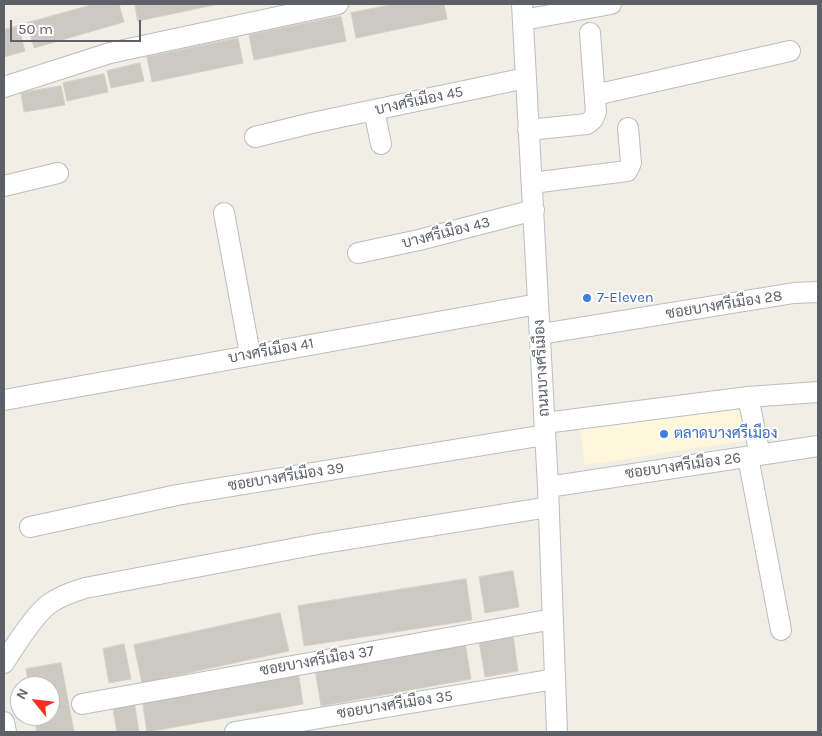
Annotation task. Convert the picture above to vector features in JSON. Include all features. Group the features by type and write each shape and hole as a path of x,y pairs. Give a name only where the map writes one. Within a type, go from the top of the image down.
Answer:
{"street":[{"path":"4,87 110,53 338,4"},
{"path":"523,12 611,4"},
{"name":"ถนนบางศรีเมือง","path":"523,12 528,130 541,334 557,732"},
{"path":"528,130 587,124 593,119 596,112 590,33"},
{"path":"595,94 790,51"},
{"name":"บางศรีเมือง 45","path":"254,137 526,78"},
{"path":"374,110 381,144"},
{"path":"532,183 627,171 631,163 628,128"},
{"path":"4,186 58,173"},
{"name":"บางศรีเมือง 43","path":"358,253 418,240 534,210"},
{"path":"224,213 250,354"},
{"name":"ซอยบางศรีเมือง 28","path":"541,334 794,293 818,292"},
{"name":"บางศรีเมือง 41","path":"4,400 250,354 538,304"},
{"name":"ซอยบางศรีเมือง 39","path":"30,527 177,495 545,429 748,398 818,392"},
{"path":"748,398 754,456 781,630"},
{"name":"ซอยบางศรีเมือง 26","path":"548,487 686,464 818,446"},
{"path":"4,664 16,644 47,605 64,595 85,588 318,544 549,507"},
{"name":"ซอยบางศรีเมือง 37","path":"82,704 553,619"},
{"name":"ซอยบางศรีเมือง 35","path":"235,732 555,679"},
{"path":"4,722 6,732"}],"shaded area":[{"name":"ตลาดบางศรีเมือง","path":"743,403 749,440 585,465 580,427"}],"building":[{"path":"95,4 119,4 124,22 34,48 27,23"},
{"path":"135,4 219,4 138,21"},
{"path":"395,4 444,4 447,19 356,38 351,13"},
{"path":"341,16 346,41 254,60 249,35"},
{"path":"18,26 25,51 4,57 4,30"},
{"path":"238,38 243,63 152,82 147,57"},
{"path":"140,63 144,81 111,88 107,71"},
{"path":"104,74 108,92 67,101 63,83"},
{"path":"61,86 65,105 24,112 21,93"},
{"path":"513,571 519,607 485,613 479,577"},
{"path":"466,579 472,620 304,646 298,606"},
{"path":"280,613 289,651 142,683 134,645"},
{"path":"513,635 518,671 485,677 479,641"},
{"path":"465,642 471,679 321,706 315,669"},
{"path":"124,644 131,679 109,683 103,649"},
{"path":"61,663 74,732 37,732 36,726 60,726 60,676 27,676 26,669"},
{"path":"298,671 303,704 147,732 142,699"},
{"path":"134,700 139,732 117,732 112,704"}],"place":[{"name":"7-Eleven","path":"587,298"},
{"name":"ตลาดบางศรีเมือง","path":"664,434"}]}
